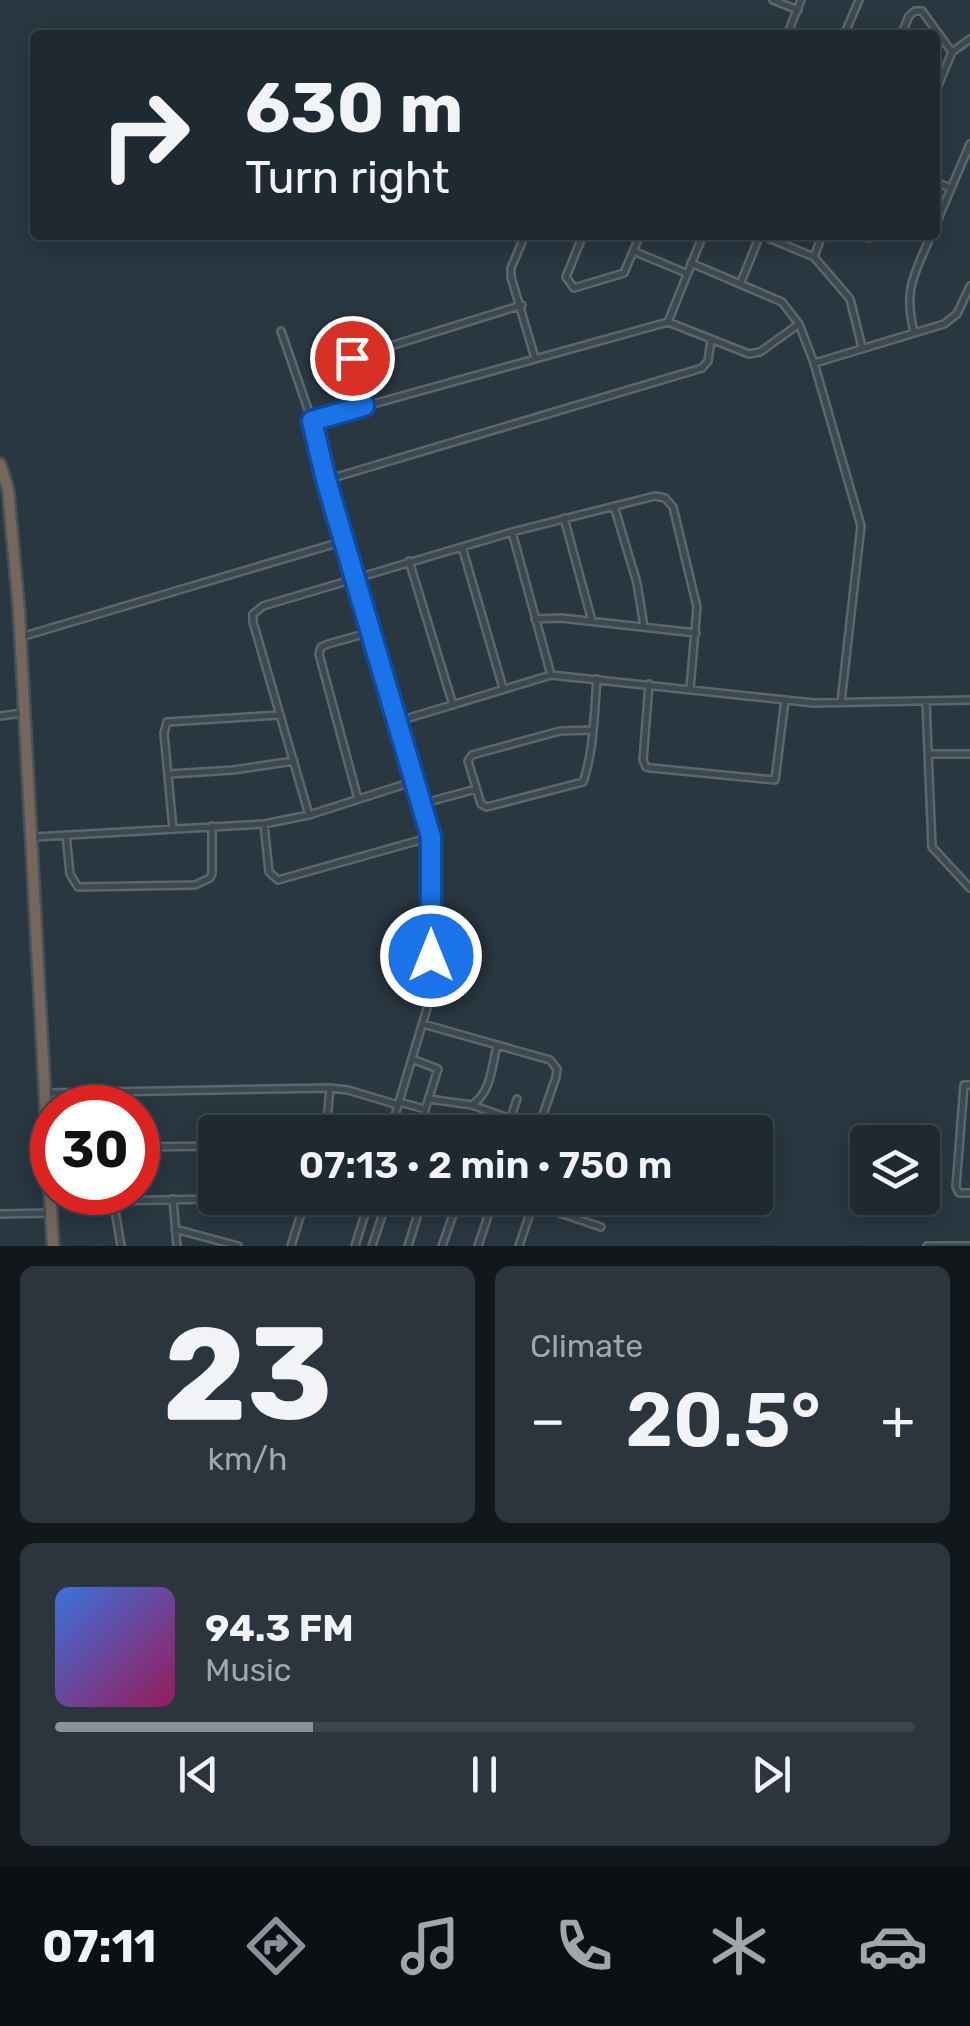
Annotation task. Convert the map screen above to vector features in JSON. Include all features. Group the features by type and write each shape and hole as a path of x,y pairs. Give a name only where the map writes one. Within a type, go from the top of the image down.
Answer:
{"highway":[{"path":"0,464 8,489 20,637 44,1085"},
{"path":"51,1215 53,1246"}],"street":[{"path":"774,0 798,10"},
{"path":"789,30 802,0"},
{"path":"846,30 859,0"},
{"path":"903,30 908,16 922,10 936,30"},
{"path":"940,35 952,52"},
{"path":"940,81 952,52 970,39"},
{"path":"940,214 970,144"},
{"path":"940,184 951,188"},
{"path":"523,240 511,277 535,358"},
{"path":"580,240 566,277 574,288 624,274 638,240"},
{"path":"668,322 701,240"},
{"path":"741,282 759,240"},
{"path":"773,240 814,257 850,298 862,348"},
{"path":"814,257 820,240"},
{"path":"914,332 908,294 929,240"},
{"path":"633,251 687,274"},
{"path":"691,263 782,302 800,324 814,363 861,526 842,702"},
{"path":"814,363 952,320 970,286"},
{"path":"364,406 352,358 522,306"},
{"path":"312,421 668,322 738,352 760,352 800,324"},
{"path":"281,331 312,421 431,837 432,995 395,1115"},
{"path":"326,480 702,368 708,361 711,340"},
{"path":"308,815 253,614 263,606 512,532 655,496 665,498 673,506 697,607 690,688"},
{"path":"614,506 637,582 644,627"},
{"path":"564,518 592,622"},
{"path":"512,532 551,675"},
{"path":"20,637 344,541"},
{"path":"462,547 503,690"},
{"path":"409,561 452,705"},
{"path":"535,619 697,633"},
{"path":"358,800 319,654 328,644 371,632"},
{"path":"398,721 551,675 785,700 970,700"},
{"path":"592,730 560,731 472,755 468,761 481,804 488,808 580,784 585,779 592,730 598,678"},
{"path":"649,684 643,764 670,770 775,780 785,700"},
{"path":"926,701 932,847 970,888"},
{"path":"0,716 24,712"},
{"path":"172,829 164,733 167,722 281,714"},
{"path":"929,754 970,754"},
{"path":"169,774 294,762"},
{"path":"31,838 264,824 308,815 415,782"},
{"path":"422,804 476,789"},
{"path":"264,824 270,872 278,880 431,837"},
{"path":"66,835 70,874 78,887 195,884 210,878 212,873 212,826"},
{"path":"423,1024 550,1060 557,1070 543,1115"},
{"path":"472,1105 486,1092 498,1045"},
{"path":"412,1059 438,1069 424,1115"},
{"path":"970,1085 964,1085 956,1190 970,1194"},
{"path":"160,1091 330,1088 426,1109"},
{"path":"328,1115 330,1088"},
{"path":"429,1099 472,1105 497,1115"},
{"path":"512,1115 517,1099"},
{"path":"960,1139 970,1139"},
{"path":"160,1147 198,1146"},
{"path":"160,1199 198,1199"},
{"path":"172,1199 177,1246"},
{"path":"519,1246 532,1204 601,1227"},
{"path":"0,1214 30,1213"},
{"path":"116,1215 121,1246"},
{"path":"292,1246 301,1215"},
{"path":"355,1246 365,1215"},
{"path":"372,1246 382,1215"},
{"path":"408,1246 418,1215"},
{"path":"442,1246 453,1215"},
{"path":"478,1246 488,1215"},
{"path":"174,1229 238,1246"},
{"path":"926,1246 970,1246"}],"route":[{"path":"352,358 364,406 312,421 431,837 431,956"}]}
